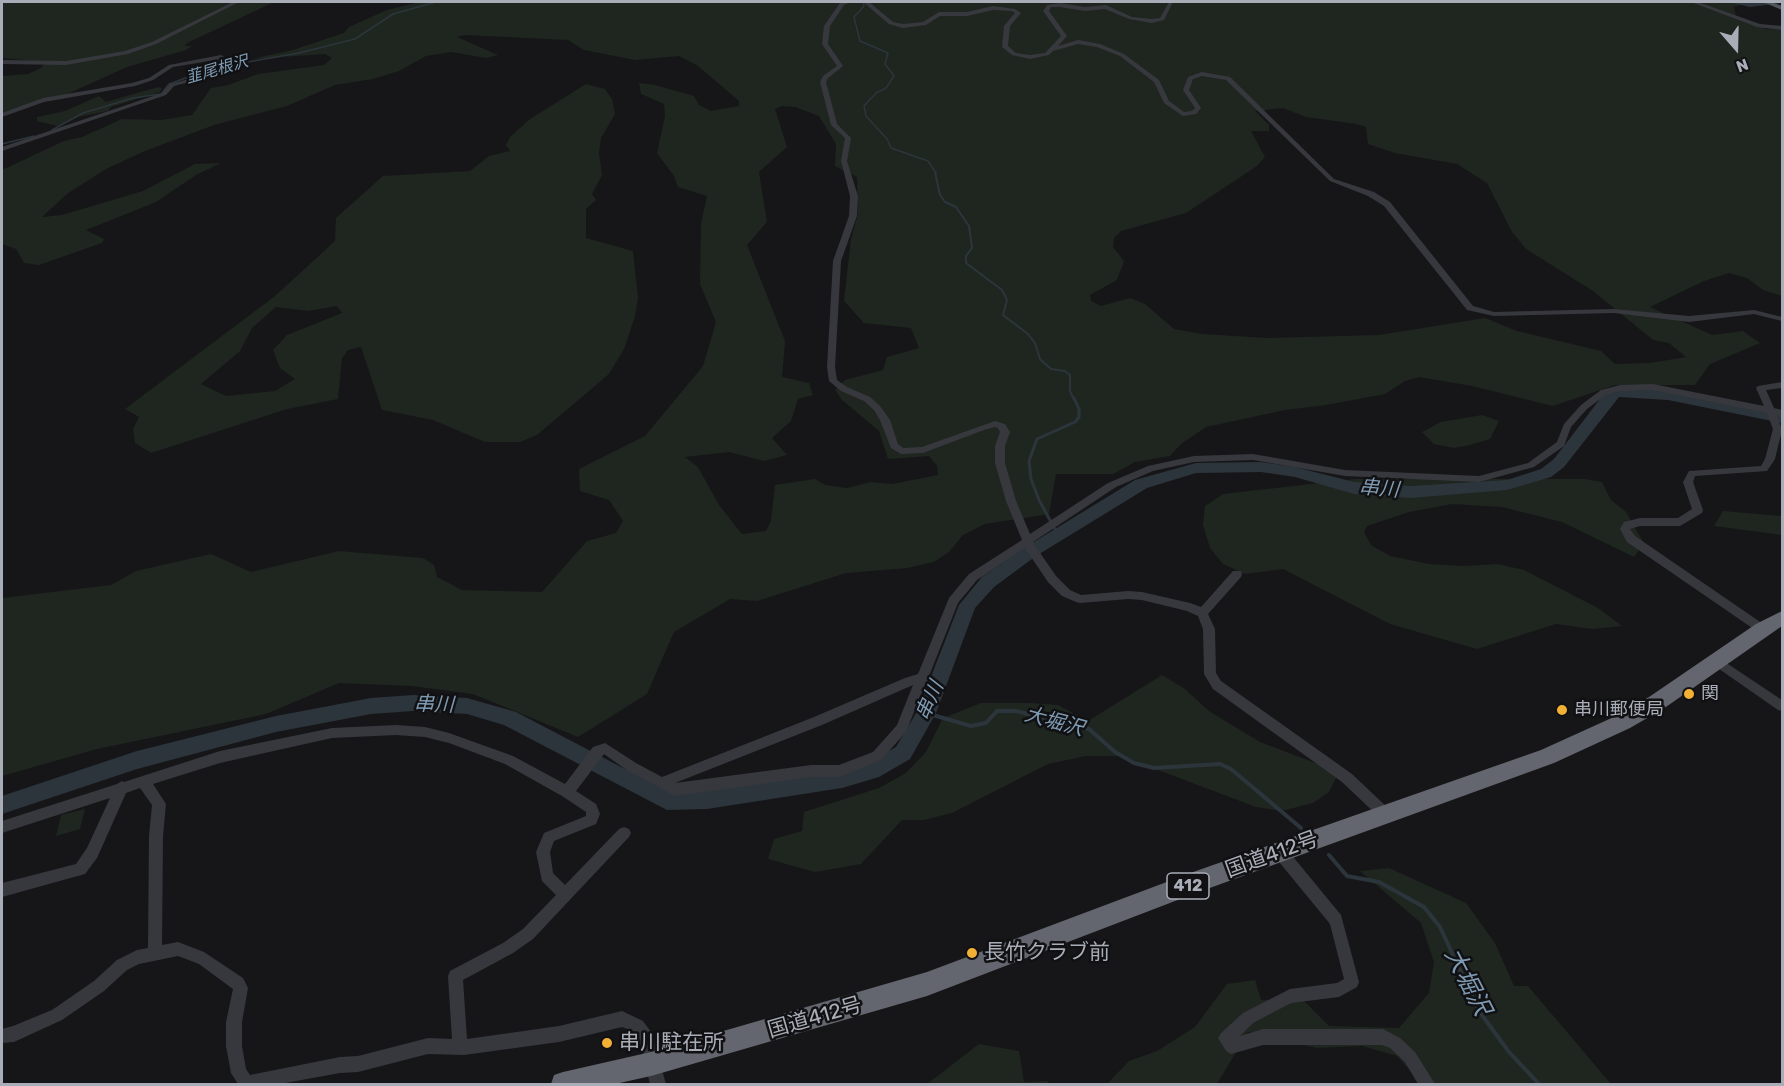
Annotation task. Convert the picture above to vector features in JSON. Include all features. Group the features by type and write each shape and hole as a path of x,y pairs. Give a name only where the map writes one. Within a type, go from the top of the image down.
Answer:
{"highway":[{"name":"国道412号","path":"563,1084 651,1064 927,984 1586,741 1656,703 1762,629 1782,618"}],"main road":[{"path":"1766,2 1781,7"}],"street":[{"path":"2,62 66,63 126,53 154,43 236,2"},
{"path":"847,2 842,4 827,26 825,47 840,66 823,80 834,124 848,138 844,161 854,201 853,216 837,261 831,376 838,386 867,399 877,408 885,420 894,446 901,451 923,450 968,432 995,424 1002,426 1005,432 1000,446 1000,463 1016,516 1028,542 1057,584 1080,599 1142,596 1190,607 1202,613 1209,629 1210,674 1217,685 1322,759 1385,814"},
{"path":"866,2 891,23 903,26 924,24 939,14 967,14 993,8 1011,9 1018,13 1006,30 1007,50 1030,57 1047,54 1065,35 1046,11 1049,6 1060,4 1085,9 1106,7 1131,18 1152,21 1163,18 1171,2"},
{"path":"1694,2 1759,26 1782,28"},
{"path":"1053,49 1069,43 1084,42 1122,55 1157,81 1166,102 1183,114 1194,113 1198,108 1186,90 1190,78 1202,74 1228,78 1332,180 1371,194 1387,204 1470,308 1494,314 1614,311 1689,319 1754,312 1782,319"},
{"path":"2,115 43,100 133,85 151,79 171,66 221,57 212,68 195,79 172,85 164,94 2,149"},
{"path":"1762,629 1631,539 1625,529 1628,525 1640,522 1680,522 1698,510 1688,482 1692,473 1764,469 1770,459 1779,428 1769,411 1761,388 1782,385"},
{"path":"569,790 597,751 605,748 675,790 811,771 830,773 857,766 877,756 895,738 906,722 948,612 960,591 978,572 1028,542 1112,484 1151,468 1194,459 1253,457 1345,473 1479,479 1531,465 1562,444 1567,426 1584,407 1604,392 1620,388 1653,387 1782,413"},
{"path":"1202,613 1237,574"},
{"path":"1716,661 1782,706"},
{"path":"661,783 818,721 909,681 924,678"},
{"path":"4,829 122,787 144,783 220,758 292,740 332,733 396,730 426,732 509,760 569,790 591,808 593,814 591,820 549,837 543,852 547,876 565,895"},
{"path":"144,783 159,804 156,836 155,952"},
{"path":"2,890 80,870 92,853 122,787"},
{"path":"460,1047 455,976 508,948 528,934 624,833"},
{"path":"1280,852 1336,920 1352,982 1338,990 1290,996 1248,1018 1226,1038 1231,1046 1263,1037 1383,1037 1395,1043 1410,1057 1427,1084"},
{"path":"2,1036 14,1034 57,1015 99,986 123,965 155,952 178,949 204,959 238,983 241,988 234,1022 234,1046 239,1073 247,1083 319,1068 358,1064 428,1046 460,1047 559,1034 622,1019 638,1026 646,1037 651,1064 658,1084"}],"shaded area":[{"path":"2,2 272,3 187,43 185,46 192,46 186,50 127,67 65,95 2,114 2,76 28,74 41,68 45,62 2,58"},
{"path":"420,2 1739,2 1744,4 1734,7 1736,16 1766,29 1782,30 1782,296 1763,290 1747,278 1729,273 1704,281 1650,307 1712,335 1743,331 1760,343 1710,364 1695,385 1615,385 1553,406 1472,386 1419,377 1405,381 1385,394 1285,410 1206,427 1181,444 1170,456 1135,462 1113,474 1056,474 1049,514 985,524 963,535 949,552 934,562 907,568 846,573 757,601 730,599 674,632 647,694 578,737 473,694 412,686 339,683 266,714 97,749 2,776 2,598 111,585 136,571 211,554 251,572 339,551 423,558 434,565 437,577 462,590 542,592 587,541 616,533 623,521 609,500 580,491 579,469 645,436 703,366 716,322 700,284 701,223 707,196 678,187 674,176 657,153 665,116 664,104 641,94 639,83 694,96 699,105 711,111 739,106 739,101 698,66 679,56 635,60 584,50 568,40 465,35 457,37 498,55 486,58 451,52 426,56 399,71 373,79 335,85 287,106 214,125 145,151 106,169 67,194 42,217 62,215 143,191 195,164 221,163 196,175 156,202 86,230 104,239 102,243 39,265 24,263 16,249 2,244 2,170 64,141 82,137 122,119 161,120 192,115 211,88 228,85 258,74 324,65 332,58 325,54 251,59 293,50 344,33 349,27 387,10","holes":["782,106 795,107 819,116 836,144 835,166 857,177 858,214 851,239 844,301 864,323 911,328 919,348 887,357 883,370 845,380 835,390 842,400 879,431 888,459 929,456 937,466 938,475 892,484 871,482 847,488 825,485 815,479 775,485 771,521 766,531 742,534 719,505 698,467 685,457 729,452 764,461 787,455 772,438 791,421 798,399 813,395 809,383 782,377 785,341 747,245 767,222 759,172 787,147 775,109","1283,108 1306,117 1366,127 1368,144 1395,153 1457,164 1487,183 1512,232 1526,249 1593,291 1653,340 1669,343 1686,357 1650,363 1615,364 1601,351 1517,331 1485,318 1379,335 1267,338 1202,334 1174,329 1145,304 1130,298 1101,306 1091,301 1090,295 1117,280 1124,261 1113,247 1114,238 1121,231 1186,213 1257,166 1265,157 1251,131 1269,131 1269,125 1255,111"]},
{"path":"586,84 605,89 612,99 615,114 601,138 599,153 602,175 592,194 596,200 586,209 586,238 633,251 638,298 635,316 624,349 609,374 537,435 520,442 485,442 433,420 382,410 361,347 348,350 342,358 338,399 287,409 151,453 135,443 133,429 139,417 125,409 275,296 335,241 336,218 383,176 470,171 489,156 510,151 506,145 510,137 530,119","holes":["337,306 342,313 287,335 273,350 280,368 295,379 275,391 226,396 201,384 240,351 252,328 276,307 308,311"]},
{"path":"158,87 162,88 160,92 111,107 108,111 78,117 57,126 37,121 37,117 65,111 99,96 106,102"},
{"path":"1482,415 1499,421 1490,439 1470,445 1454,448 1434,444 1422,432 1441,422"},
{"path":"1355,479 1585,479 1602,482 1611,500 1626,512 1644,543 1634,557 1562,522 1502,507 1452,504 1409,512 1367,526 1364,532 1371,545 1390,556 1429,564 1463,566 1498,564 1524,570 1598,608 1622,626 1592,629 1556,624 1477,649 1390,624 1283,569 1245,574 1223,564 1210,548 1203,525 1205,506 1223,494"},
{"path":"1723,511 1782,516 1782,535 1714,526"},
{"path":"1162,675 1185,689 1209,711 1260,742 1339,772 1329,792 1313,803 1282,811 1256,807 1121,756 1086,756 1048,764 952,813 924,820 902,820 861,864 815,872 768,859 774,839 802,831 804,812 879,788 906,773 926,752 943,718 981,703 1029,703 1058,705 1088,721"},
{"path":"85,809 80,829 56,836 61,815"},
{"path":"1389,868 1466,903 1495,943 1514,986 1528,986 1611,1084 1422,1084 1397,1056 1362,1046 1317,1048 1248,1032 1217,1084 1107,1084 1129,1061 1157,1051 1195,1027 1227,984 1255,980 1261,1000 1303,1000 1329,1026 1399,1028 1429,993 1434,962 1421,923 1360,871"},
{"path":"979,1044 1019,1051 1024,1082 1048,1081 1048,1084 927,1084"}],"waterway":[{"name":"韮尾根沢","path":"52,130 83,113 133,98 161,94 169,84 213,68 299,53 355,39 393,14 436,2"},
{"path":"863,2 864,6 854,17 860,41 888,53 885,64 894,76 886,88 876,93 864,106 866,116 887,139 891,148 928,161 936,173"},
{"name":"串川","path":"1732,2 1750,4 1779,2"},
{"name":"韮尾根沢","path":"2,144 34,136"},
{"path":"935,172 940,195 945,202 956,207 969,226 972,248 966,256 966,263 1002,290 1007,300 1003,315 1028,334 1035,343 1040,359 1051,369 1065,371 1070,375 1070,391 1074,400"},
{"name":"串川","path":"2,805 137,760 276,724 371,706 413,703 467,706 509,718 667,801 707,800 842,779 872,771 903,753 926,713 968,605 988,582 1030,552 1141,484 1196,468 1261,467 1295,472 1354,488 1411,492 1507,485 1546,473 1559,463 1615,392 1668,395 1782,418"},
{"path":"1058,535 1039,500 1031,479 1029,461 1037,439 1075,422 1079,417 1079,409 1074,398"},
{"name":"大堀沢","path":"926,713 971,726 986,723 997,711 1016,711 1089,729 1115,752 1134,763 1154,768 1220,764 1231,769 1301,828"},
{"name":"大堀沢","path":"1329,855 1347,876 1379,882 1424,907 1440,927 1479,1011 1509,1052 1539,1084"}],"place":[{"name":"関","path":"1689,694"},
{"name":"串川郵便局","path":"1562,710"},
{"name":"長竹クラブ前","path":"972,953"},
{"name":"串川駐在所","path":"607,1043"}]}
